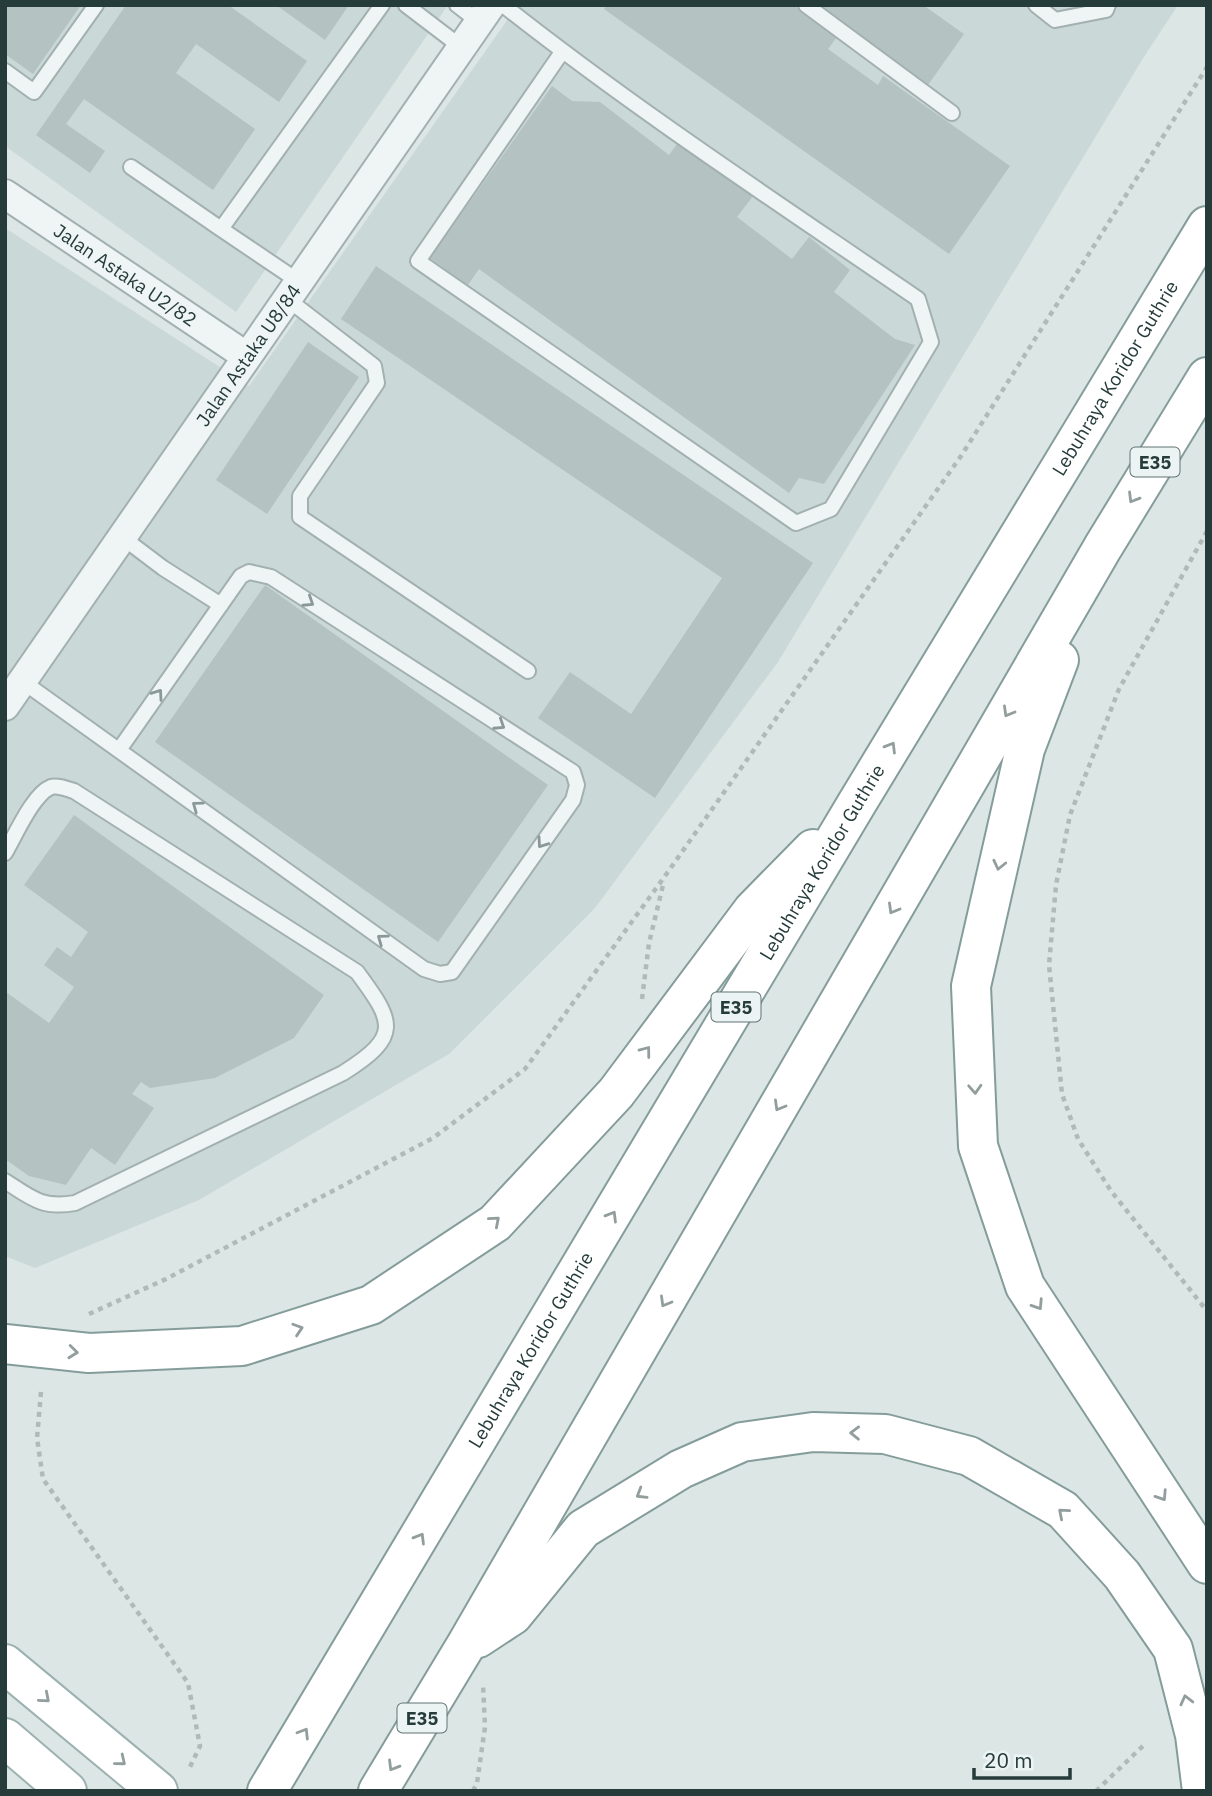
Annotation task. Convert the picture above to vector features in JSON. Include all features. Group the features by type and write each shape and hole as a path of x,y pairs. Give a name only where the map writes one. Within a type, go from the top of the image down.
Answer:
{"main road":[{"name":"Lebuhraya Koridor Guthrie","path":"267,1791 1207,226"},
{"name":"E35","path":"378,1791 466,1645 1103,547 1207,377"},
{"path":"1103,547 1025,749 971,986 978,1146 1025,1286 1207,1564"},
{"path":"5,1345 89,1353 242,1346 371,1305 495,1223 616,1093 753,910 858,803"},
{"path":"466,1645 513,1615 583,1529 681,1469 742,1442 813,1432 885,1434 970,1456 1062,1510 1122,1575 1173,1649 1195,1735 1202,1791"},
{"path":"5,1664 85,1732 171,1785"},
{"path":"5,1738 67,1791"}],"street":[{"name":"Jalan Astaka U8/84","path":"5,706 461,47 476,11"},
{"name":"Jalan Astaka U2/82","path":"5,194 246,356"}],"lane":[{"path":"5,71 34,92 96,5"},
{"path":"221,229 382,5"},
{"path":"405,5 461,47"},
{"path":"503,5 562,52 918,299 931,342 831,509 796,523 418,261 562,52"},
{"path":"806,5 952,113"},
{"path":"1036,5 1055,20 1106,10 1108,5"},
{"path":"131,167 221,229 374,366 377,383 300,496 300,517 528,671"},
{"path":"122,537 163,568 221,605"},
{"path":"22,681 424,969 440,974 452,972 573,800 577,785 573,772 271,577 249,572 241,576 119,750"},
{"path":"5,853 37,799 51,788 60,787 74,791 357,972 382,1005 386,1017 386,1031 379,1046 369,1057 344,1073 75,1203 58,1206 38,1203 5,1181"}],"path":[{"path":"89,1314 166,1279 433,1138 525,1069 665,876 961,456 1207,67"},
{"path":"1207,531 1119,689 1070,815 1056,885 1049,965 1062,1094 1078,1139 1111,1191 1207,1311"},
{"path":"641,1002 649,943 665,876"},
{"path":"41,1392 37,1438 43,1479 188,1683 200,1746 171,1785"},
{"path":"466,1645 484,1687 485,1727 477,1783 473,1791"},
{"path":"1096,1791 1144,1745"}],"shaded area":[{"path":"5,5 448,5 236,312 5,146"},
{"path":"518,5 1178,5 1142,60 778,662 595,908 449,1054 199,1200 35,1268 5,1256 5,228 249,386"}],"building":[{"path":"5,5 81,5 33,74 5,54"},
{"path":"126,5 228,5 307,61 279,102 196,44 176,73 255,129 213,190 84,99 66,124 105,151 90,173 36,135"},
{"path":"276,5 349,5 325,40"},
{"path":"606,5 793,5 837,37 828,49 878,85 883,76 1010,166 949,254 604,9"},
{"path":"816,5 923,5 964,34 928,85"},
{"path":"552,86 572,101 600,102 669,155 680,140 753,196 737,217 792,259 809,237 850,270 834,292 895,339 915,345 824,484 799,478 789,493 479,269 468,285 430,258"},
{"path":"376,266 813,563 655,798 538,718 570,672 631,714 722,578 341,319"},
{"path":"308,342 359,377 267,514 216,480"},
{"path":"265,585 548,785 438,942 155,742"},
{"path":"74,815 324,995 294,1038 215,1078 150,1088 141,1082 132,1094 154,1108 115,1165 91,1148 66,1185 29,1176 5,1159 5,994 6,992 49,1023 74,987 44,965 57,947 71,957 88,932 24,885"}]}
